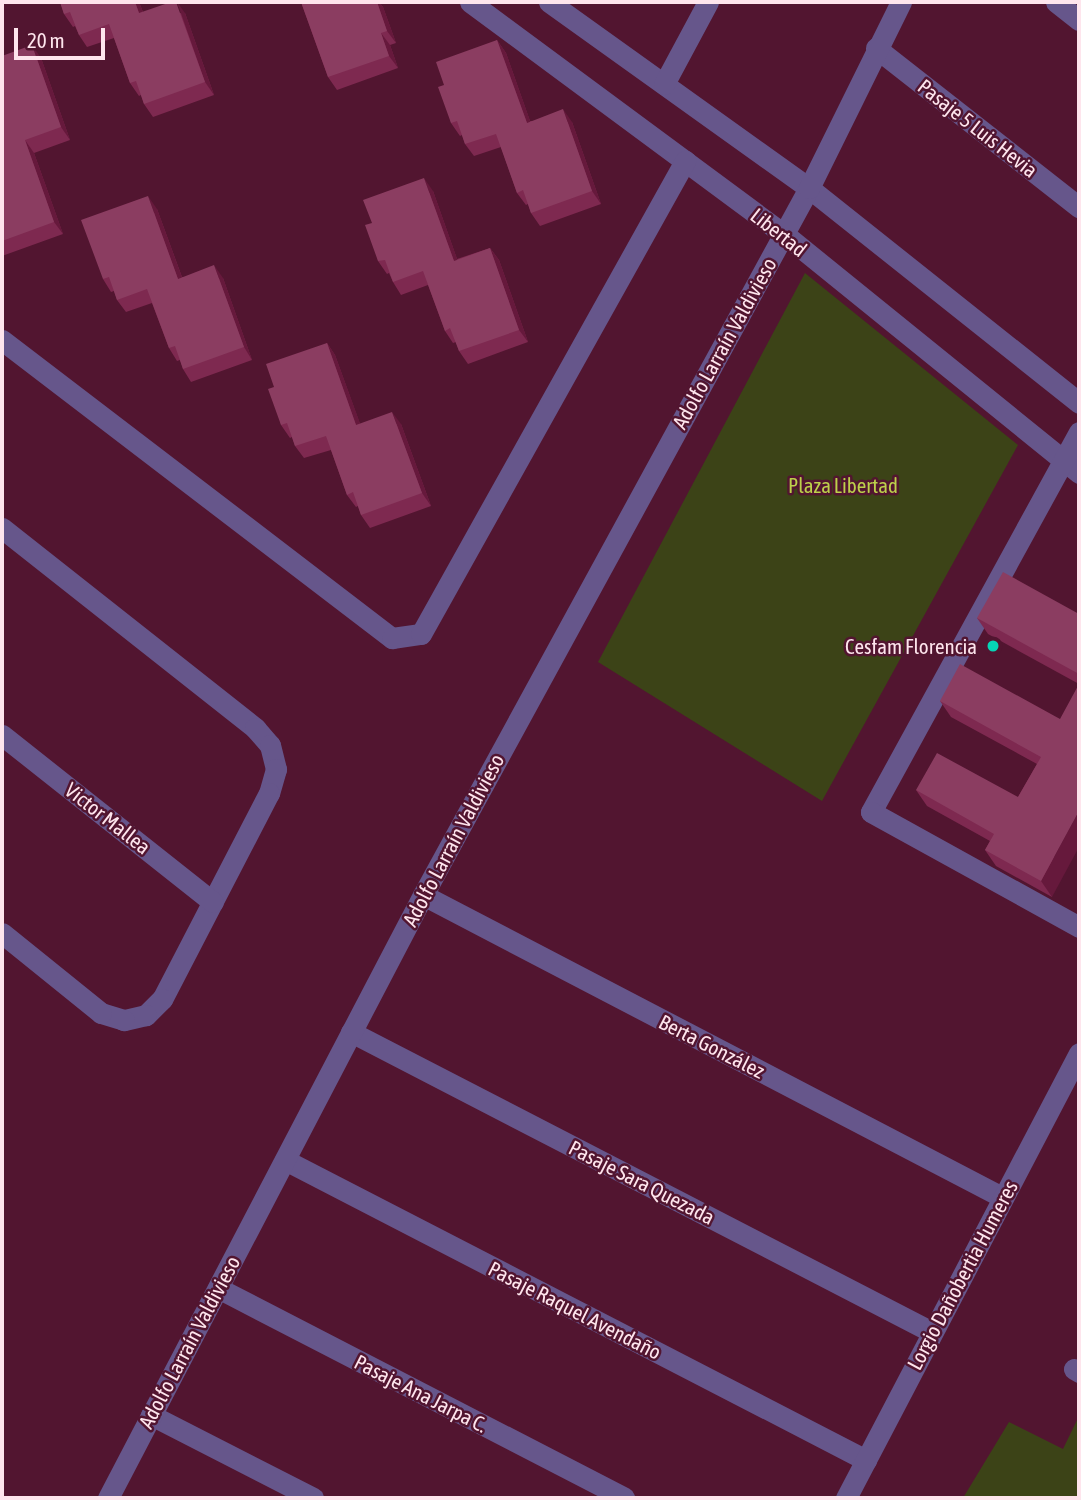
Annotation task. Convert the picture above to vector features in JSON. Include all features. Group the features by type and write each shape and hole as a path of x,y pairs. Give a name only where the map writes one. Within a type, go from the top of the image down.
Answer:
{"street":[{"name":"Libertad","path":"470,2 784,234 1079,474"},
{"path":"548,2 809,188 1079,403"},
{"path":"664,84 708,2"},
{"name":"Adolfo Larraín Valdivieso","path":"108,1498 423,895 809,188 901,2"},
{"path":"1056,2 1079,20"},
{"name":"Pasaje 5 Luis Hevia","path":"876,48 1079,207"},
{"path":"2,340 392,638 421,634 685,161"},
{"path":"1079,432 1060,460 871,812 1079,927"},
{"path":"2,528 256,728 270,745 274,781 162,999 135,1019 101,1013 2,933"},
{"name":"Victor Mallea","path":"2,735 213,902"},
{"name":"Berta González","path":"423,895 1002,1197"},
{"name":"Pasaje Sara Quezada","path":"351,1032 932,1332"},
{"name":"Lorgio Dañobertia Humeres","path":"846,1498 1079,1053"},
{"name":"Pasaje Raquel Avendaño","path":"285,1160 866,1460"},
{"name":"Pasaje Ana Jarpa C.","path":"218,1288 624,1498"},
{"path":"151,1415 313,1498"}],"green space":[{"name":"Plaza Libertad","path":"805,273 1018,445 822,801 598,662"},
{"path":"1079,1416 1079,1498 963,1498 1009,1422 1063,1449"}],"building":[{"path":"60,2 135,2 139,13 176,2 205,82 144,104 136,81 130,83 109,24 79,35 70,12 64,14"},
{"path":"301,2 377,2 387,31 381,33 389,56 328,77"},
{"path":"497,40 527,123 563,109 592,191 531,213 523,190 517,193 496,134 465,144 457,121 451,123 438,87 444,85 436,62"},
{"path":"32,45 61,127 25,140 54,222 2,241 2,56"},
{"path":"424,178 454,261 490,248 519,330 459,351 450,328 445,331 423,271 393,282 385,260 378,261 365,225 372,223 363,200"},
{"path":"148,196 178,279 214,265 244,347 183,369 175,346 169,348 147,289 117,300 109,277 103,279 81,220"},
{"path":"327,343 356,425 392,412 422,493 361,515 353,492 347,495 326,436 295,446 287,423 281,425 268,389 274,387 266,364"},
{"path":"1003,572 1079,614 1079,674 977,618"},
{"path":"960,664 1060,719 1079,684 1079,811 1041,881 985,850 994,834 916,790 937,753 1018,797 1041,757 940,701"}],"place":[{"name":"Cesfam Florencia","path":"993,646"}]}
